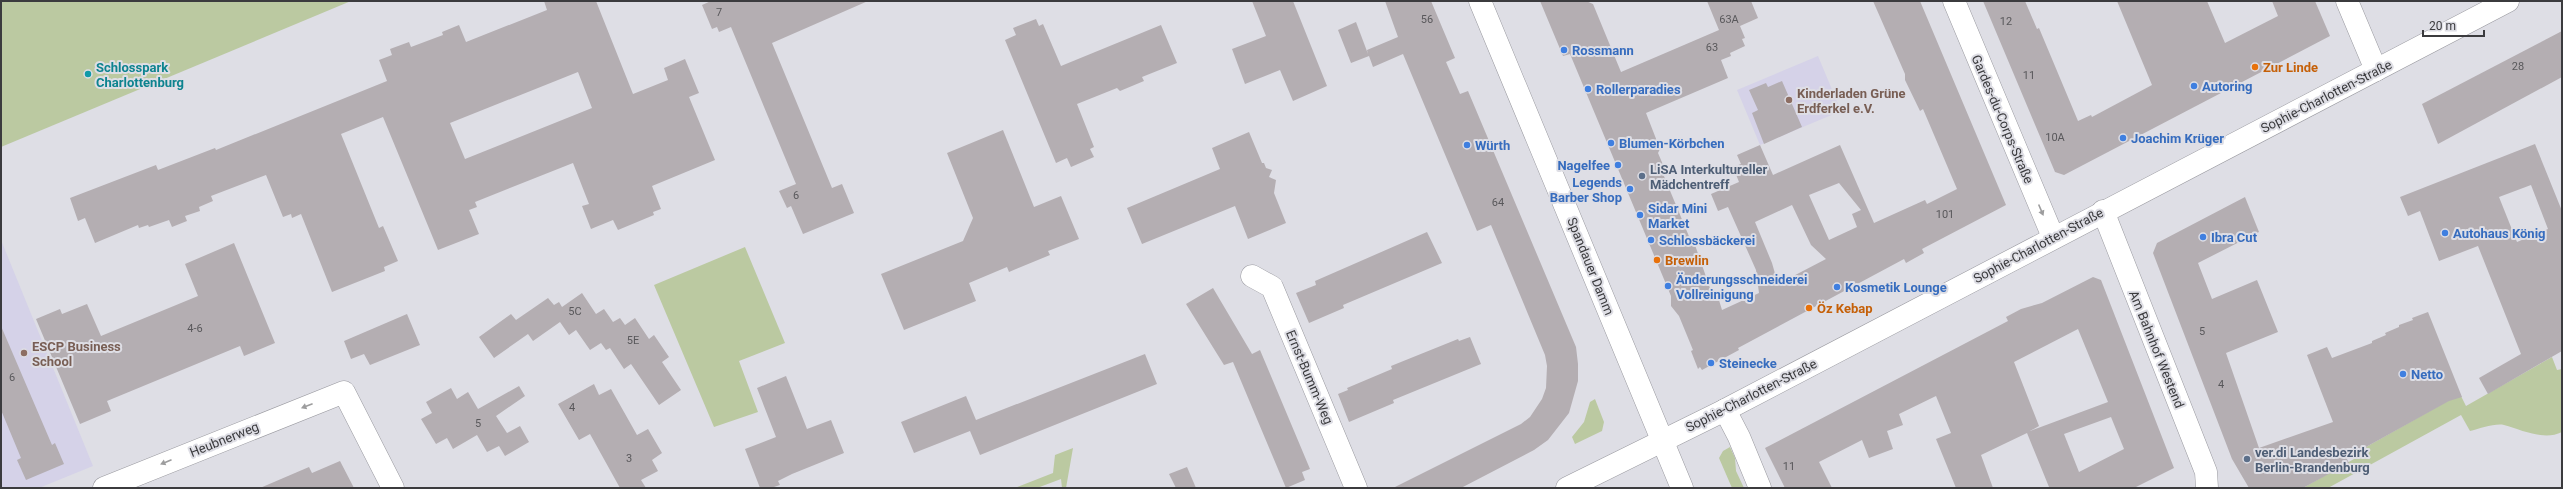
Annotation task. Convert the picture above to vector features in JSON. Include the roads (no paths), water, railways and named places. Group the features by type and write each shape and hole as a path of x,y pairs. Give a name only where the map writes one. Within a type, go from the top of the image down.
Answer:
{"street":[{"name":"Spandauer Damm","path":"1480,1 1682,488"},
{"name":"Gardes-du-Corps-Straße","path":"1954,1 2053,237"},
{"path":"2346,1 2376,70"},
{"name":"Sophie-Charlotten-Straße","path":"1567,488 1725,410 2053,237 2508,1"},
{"name":"Am Bahnhof Westend","path":"2103,211 2204,467 2207,488"},
{"name":"Ernst-Bumm-Weg","path":"1252,276 1272,287 1356,488"},
{"name":"Heubnerweg","path":"104,488 344,392 394,488"},
{"path":"1725,410 1739,437 1760,488"}],"place":[{"name":"Rossmann","path":"1564,50"},
{"name":"Zur Linde","path":"2255,67"},
{"name":"Schlosspark Charlottenburg","path":"88,74"},
{"name":"Autoring","path":"2194,86"},
{"name":"Rollerparadies","path":"1588,89"},
{"name":"Kinderladen Grüne Erdferkel e.V.","path":"1789,100"},
{"name":"Joachim Krüger","path":"2123,138"},
{"name":"Blumen-Körbchen","path":"1611,143"},
{"name":"Würth","path":"1467,145"},
{"name":"Nagelfee","path":"1618,165"},
{"name":"LiSA Interkultureller Mädchentreff","path":"1642,176"},
{"name":"Legends Barber Shop","path":"1630,189"},
{"name":"Sidar Mini Market","path":"1640,215"},
{"name":"Autohaus König","path":"2445,233"},
{"name":"Ibra Cut","path":"2203,237"},
{"name":"Schlossbäckerei","path":"1651,240"},
{"name":"Brewlin","path":"1657,260"},
{"name":"Änderungsschneiderei Vollreinigung","path":"1668,286"},
{"name":"Kosmetik Lounge","path":"1837,287"},
{"name":"Öz Kebap","path":"1809,308"},
{"name":"ESCP Business School","path":"24,353"},
{"name":"Steinecke","path":"1711,363"},
{"name":"Netto","path":"2403,374"},
{"name":"ver.di Landesbezirk Berlin-Brandenburg","path":"2247,459"}]}
